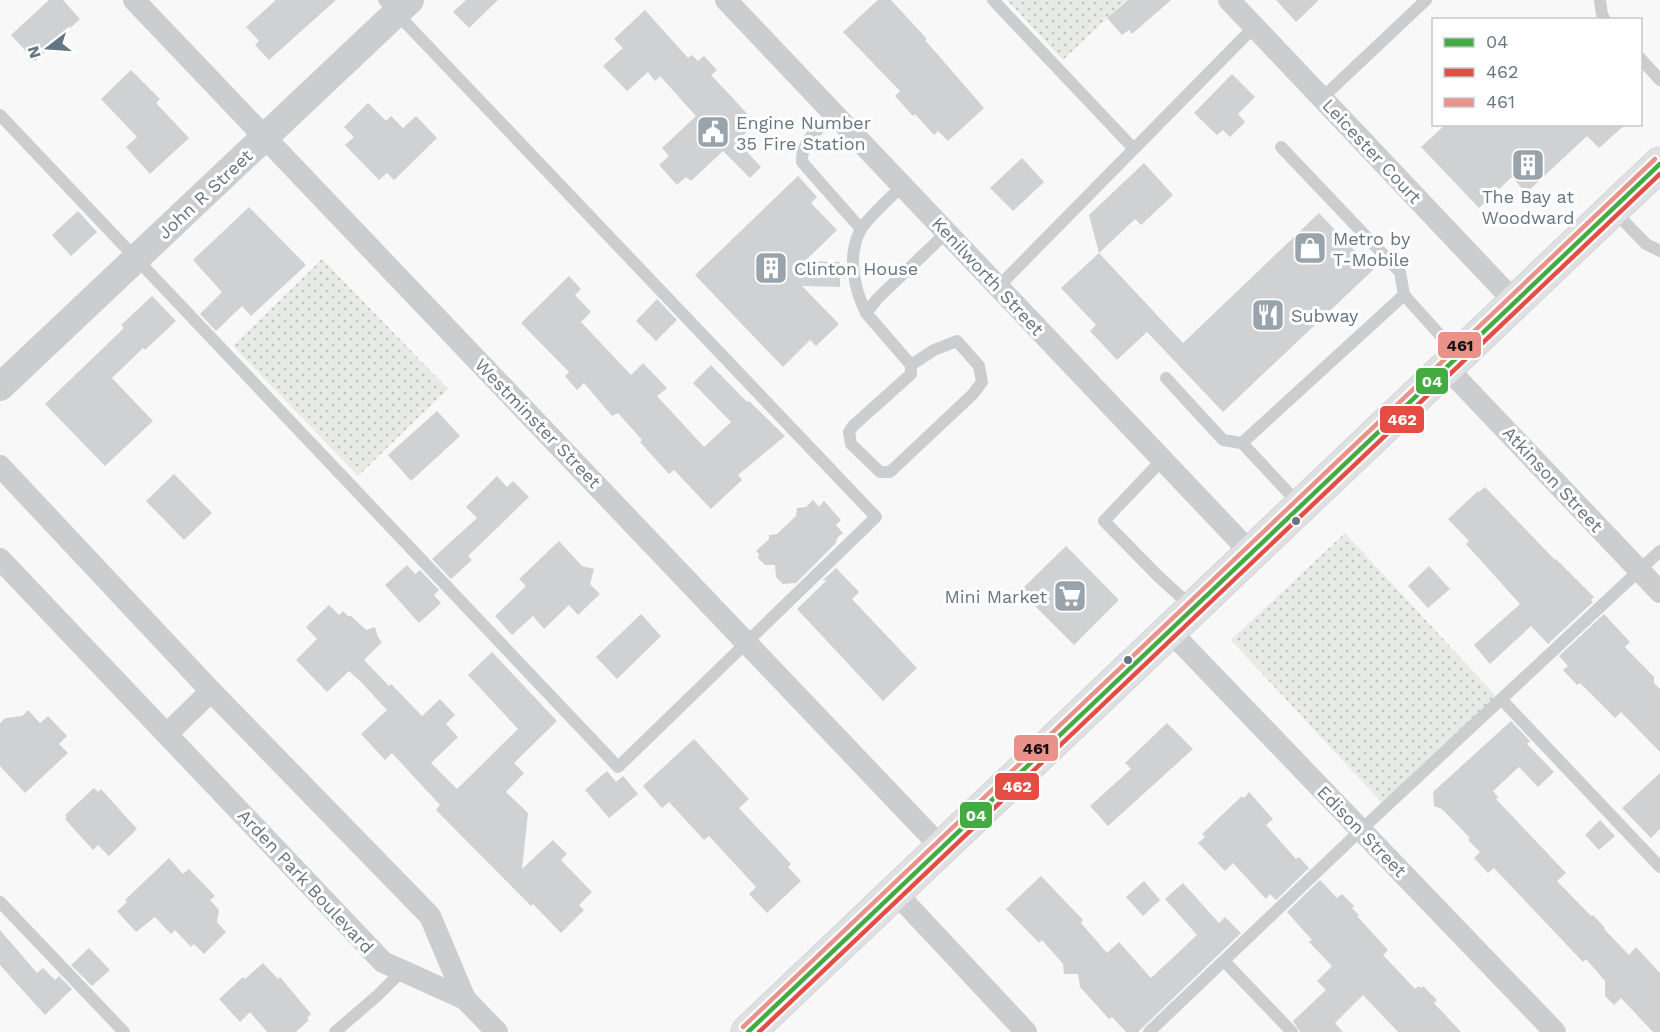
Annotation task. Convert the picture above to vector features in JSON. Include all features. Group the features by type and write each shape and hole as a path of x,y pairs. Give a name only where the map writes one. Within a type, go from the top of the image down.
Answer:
{"main road":[{"path":"748,1032 1660,164"}],"street":[{"name":"Westminster Street","path":"134,0 941,847"},
{"name":"Kenilworth Street","path":"726,0 1251,552"},
{"name":"Leicester Court","path":"1229,0 1515,302"},
{"name":"John R Street","path":"0,387 265,137 397,4"},
{"name":"Atkinson Street","path":"1452,361 1660,592"},
{"name":"Arden Park Boulevard","path":"0,466 211,691 430,916 465,999 497,1032"},
{"name":"Arden Park Boulevard","path":"0,559 383,962 465,999"},
{"name":"Edison Street","path":"1169,630 1555,1032"},
{"path":"167,734 211,691"},
{"path":"895,892 1026,1032"}],"lane":[{"path":"993,0 1134,149"},
{"path":"1322,98 1426,0"},
{"path":"1600,0 1604,18"},
{"path":"0,115 618,767 876,517 397,4"},
{"path":"998,287 1254,27"},
{"path":"1642,59 1660,80"},
{"path":"834,114 805,143 802,162 861,229"},
{"path":"1281,147 1400,272 1404,295 1452,361"},
{"path":"902,186 861,229 853,248 856,289 866,313 911,365 911,374 849,432 851,444 880,472 890,471 973,394 982,382 979,366 957,341 934,350 911,365"},
{"path":"1613,210 1646,244 1660,251"},
{"path":"866,313 878,298 946,232"},
{"path":"1242,443 1404,295"},
{"path":"1166,378 1223,440 1242,443 1300,506"},
{"path":"1162,460 1104,521 1193,608"},
{"path":"1149,1032 1660,551"},
{"path":"1502,700 1660,867"},
{"path":"0,902 124,1032"},
{"path":"1224,961 1292,1032"},
{"path":"335,1032 402,971"}],"shaded area":[{"path":"1007,0 1126,0 1063,60"},
{"path":"322,259 448,389 358,476 233,346"},
{"path":"1345,533 1496,696 1382,803 1231,640"}],"building":[{"path":"49,0 63,0 80,19 35,61 11,35"},
{"path":"276,0 336,0 269,60 255,45 259,41 246,27"},
{"path":"466,0 498,0 469,28 453,12"},
{"path":"878,0 891,0 927,39 925,40 984,108 948,141 938,131 934,135 915,114 913,116 895,96 900,91 843,32"},
{"path":"1128,0 1171,0 1132,34 1129,30 1122,35 1107,18"},
{"path":"1276,0 1319,0 1296,22"},
{"path":"645,10 688,58 692,55 698,61 704,56 717,70 711,75 756,123 737,141 761,167 750,178 723,151 691,181 686,177 677,185 659,165 669,156 662,148 696,116 660,76 655,81 648,72 627,91 603,66 623,48 614,39"},
{"path":"131,70 160,99 156,103 189,138 150,174 126,147 137,137 101,99"},
{"path":"1232,74 1255,97 1238,114 1245,122 1230,137 1223,130 1217,135 1194,113"},
{"path":"368,103 386,121 391,116 403,128 416,116 437,138 394,180 387,173 379,180 345,145 354,137 344,127"},
{"name":"The Bay at Woodward","path":"1444,126 1624,126 1599,148 1587,136 1526,193 1512,177 1479,208 1421,147"},
{"path":"1022,158 1044,182 1013,211 990,188"},
{"path":"1144,163 1173,195 1141,225 1135,219 1099,253 1089,215"},
{"name":"Clinton House","path":"798,176 817,197 811,203 837,230 805,261 840,262 840,287 802,286 839,324 816,346 810,340 783,367 695,275"},
{"path":"249,207 306,265 251,316 242,306 216,331 200,314 222,292 193,260"},
{"path":"78,211 97,232 71,256 52,235"},
{"path":"1319,213 1373,270 1223,412 1147,332 1117,360 1090,331 1096,325 1061,288 1099,253 1183,343"},
{"path":"569,276 581,289 575,295 591,312 581,322 631,375 643,363 667,388 657,396 704,447 731,422 693,383 711,365 785,436 738,475 742,480 711,509 674,470 669,474 618,413 612,416 584,383 577,390 565,376 569,372 521,323"},
{"path":"152,296 176,321 112,378 153,421 105,466 45,404 124,328 121,325"},
{"path":"657,299 677,320 656,341 636,321"},
{"path":"437,411 460,436 411,481 388,455"},
{"path":"174,474 212,513 184,540 146,501"},
{"path":"497,476 507,487 513,481 529,497 468,556 472,560 451,579 432,559 477,518 466,507"},
{"path":"1485,487 1594,597 1591,600 1593,602 1548,644 1531,626 1490,664 1474,645 1520,604 1466,544 1469,541 1448,519"},
{"path":"813,500 819,507 824,501 841,520 836,525 843,533 796,583 783,584 776,577 775,565 765,565 758,558 759,554 756,551 769,539 769,535 777,534 796,516 797,508 806,507"},
{"path":"559,541 582,566 594,569 590,584 600,594 578,615 569,605 544,629 533,616 512,635 495,616 526,586 519,579"},
{"name":"Mini Market","path":"1066,546 1119,600 1074,645 1020,591"},
{"path":"407,565 415,574 420,570 439,590 434,595 441,603 419,623 385,585"},
{"path":"1429,566 1450,589 1428,608 1408,586"},
{"path":"836,568 859,592 852,599 917,668 883,701 797,609"},
{"path":"329,605 339,615 343,611 351,616 366,630 375,627 382,642 364,660 422,716 440,699 455,715 446,724 458,737 431,763 457,789 518,729 468,675 492,652 557,721 514,763 524,773 506,792 528,813 522,869 553,840 567,854 561,860 592,892 579,905 584,910 561,933 436,810 440,805 392,753 385,760 361,734 387,710 361,682 349,671 327,692 296,660 317,639 306,627"},
{"path":"641,614 661,636 617,679 596,657"},
{"path":"1604,614 1630,642 1625,647 1654,677 1654,683 1660,689 1660,752 1621,712 1615,718 1580,683 1577,685 1563,670 1568,666 1559,656"},
{"path":"28,710 40,723 48,716 67,736 59,744 68,753 25,793 0,766 0,723 5,718 22,716"},
{"path":"1511,721 1530,741 1527,744 1554,772 1538,787 1519,767 1493,791 1498,797 1496,799 1566,873 1557,881 1591,916 1593,915 1629,955 1636,947 1660,973 1660,1032 1653,1032 1621,998 1614,1005 1605,996 1605,981 1586,959 1583,962 1494,868 1488,873 1474,858 1480,852 1468,840 1470,838 1442,809 1434,806 1433,792"},
{"path":"1167,723 1193,749 1108,826 1090,806 1131,769 1125,763"},
{"path":"694,739 749,799 739,808 791,864 788,867 801,881 767,913 749,894 756,887 709,836 704,840 669,802 662,808 643,786"},
{"path":"607,771 616,782 623,776 638,794 609,818 585,790"},
{"path":"1660,773 1660,829 1651,838 1622,808"},
{"path":"94,788 98,792 101,789 137,829 109,856 98,845 93,850 65,819 67,817 65,815"},
{"path":"1249,792 1273,819 1266,825 1296,859 1299,857 1309,868 1276,900 1270,894 1266,899 1233,863 1225,871 1198,843 1205,837 1202,834"},
{"path":"1600,820 1615,836 1599,850 1585,835"},
{"path":"169,858 183,874 189,869 215,896 210,900 219,910 217,922 226,932 204,954 194,944 191,947 175,930 171,934 155,917 136,932 117,911 127,902 125,900"},
{"path":"1041,876 1083,920 1081,923 1107,953 1119,942 1151,978 1197,935 1165,899 1183,883 1219,923 1225,917 1241,933 1138,1032 1126,1032 1112,1017 1109,1019 1080,987 1078,974 1064,974 1063,964 1042,940 1039,943 1006,909"},
{"path":"1320,880 1337,898 1342,894 1354,906 1352,908 1359,915 1357,916 1388,950 1383,955 1415,989 1423,986 1437,1000 1434,1003 1461,1032 1398,1032 1363,995 1335,1023 1343,1032 1300,1032 1293,1021 1326,990 1317,981 1332,966 1309,942 1312,940 1287,912"},
{"path":"1144,881 1160,900 1143,916 1126,897"},
{"path":"0,930 37,973 43,968 55,980 59,976 72,989 45,1015 0,965"},
{"path":"89,948 110,970 92,986 71,965"},
{"path":"263,963 278,979 280,977 311,1014 307,1018 309,1020 296,1032 267,1032 250,1012 240,1022 219,999 243,977 245,979"}],"transit line":[{"name":"461","path":"743,1027 1655,159"},
{"name":"04","path":"748,1032 1660,164"},
{"name":"462","path":"759,1032 1660,174"}],"place":[{"name":"Engine Number 35 Fire Station","path":"713,132"},
{"name":"The Bay at Woodward","path":"1528,165"},
{"name":"Metro by T-Mobile","path":"1310,248"},
{"name":"Clinton House","path":"771,268"},
{"name":"Subway","path":"1268,315"},
{"name":"Mini Market","path":"1070,596"}]}
